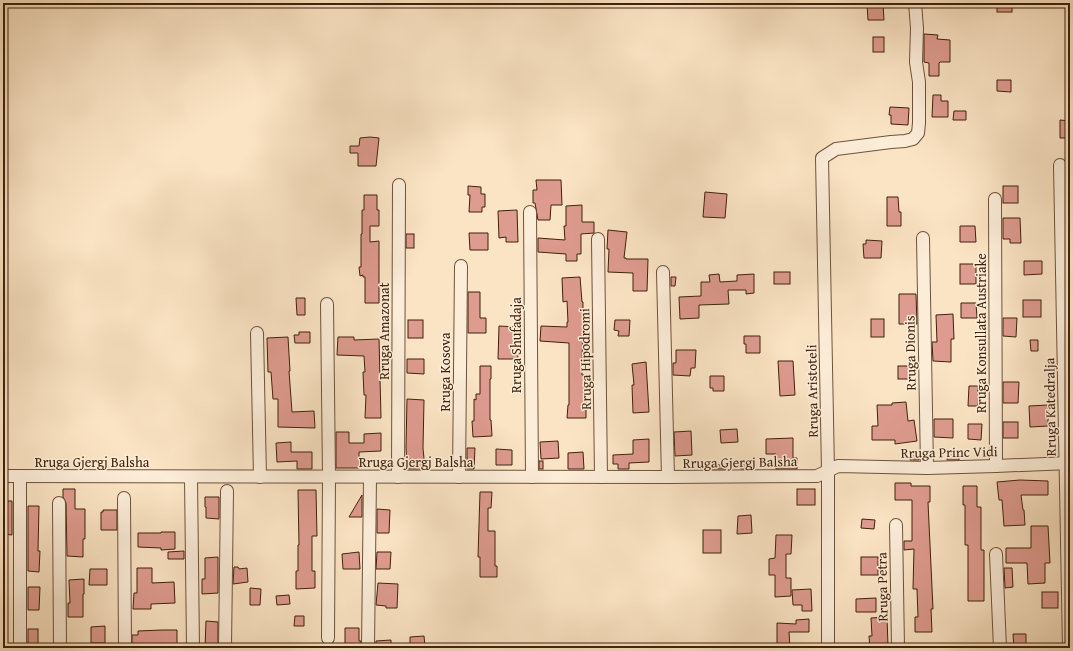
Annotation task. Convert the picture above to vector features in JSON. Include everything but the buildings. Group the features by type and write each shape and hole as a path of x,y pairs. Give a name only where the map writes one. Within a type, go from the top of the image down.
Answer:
{"street":[{"name":"Rruga Aristoteli","path":"828,648 828,471 822,158 836,149 913,139 918,132 919,82 916,62 917,28 915,3"},
{"name":"Rruga Katedralja","path":"1060,165 1068,463 1070,648"},
{"name":"Rruga Amazonat","path":"398,477 399,184"},
{"name":"Rruga Konsullata Austriake","path":"995,199 996,466"},
{"name":"Rruga Shufadaja","path":"530,212 532,477"},
{"name":"Rruga Dionis","path":"923,238 927,468"},
{"name":"Rruga Hipodromi","path":"598,240 601,477"},
{"name":"Rruga Kosova","path":"459,477 461,266"},
{"path":"663,272 668,477"},
{"path":"327,304 329,477 328,638"},
{"path":"257,333 260,477"},
{"name":"Rruga Princ Vidi","path":"828,471 838,466 927,468 1068,463"},
{"name":"Rruga Gjergj Balsha","path":"3,476 668,477 817,476 828,471"},
{"path":"20,476 20,648"},
{"path":"191,477 193,648"},
{"path":"368,648 370,477"},
{"path":"225,648 227,491"},
{"path":"124,498 125,648"},
{"path":"59,503 60,648"},
{"name":"Rruga Petra","path":"896,524 898,648"},
{"path":"996,554 1000,648"}]}
